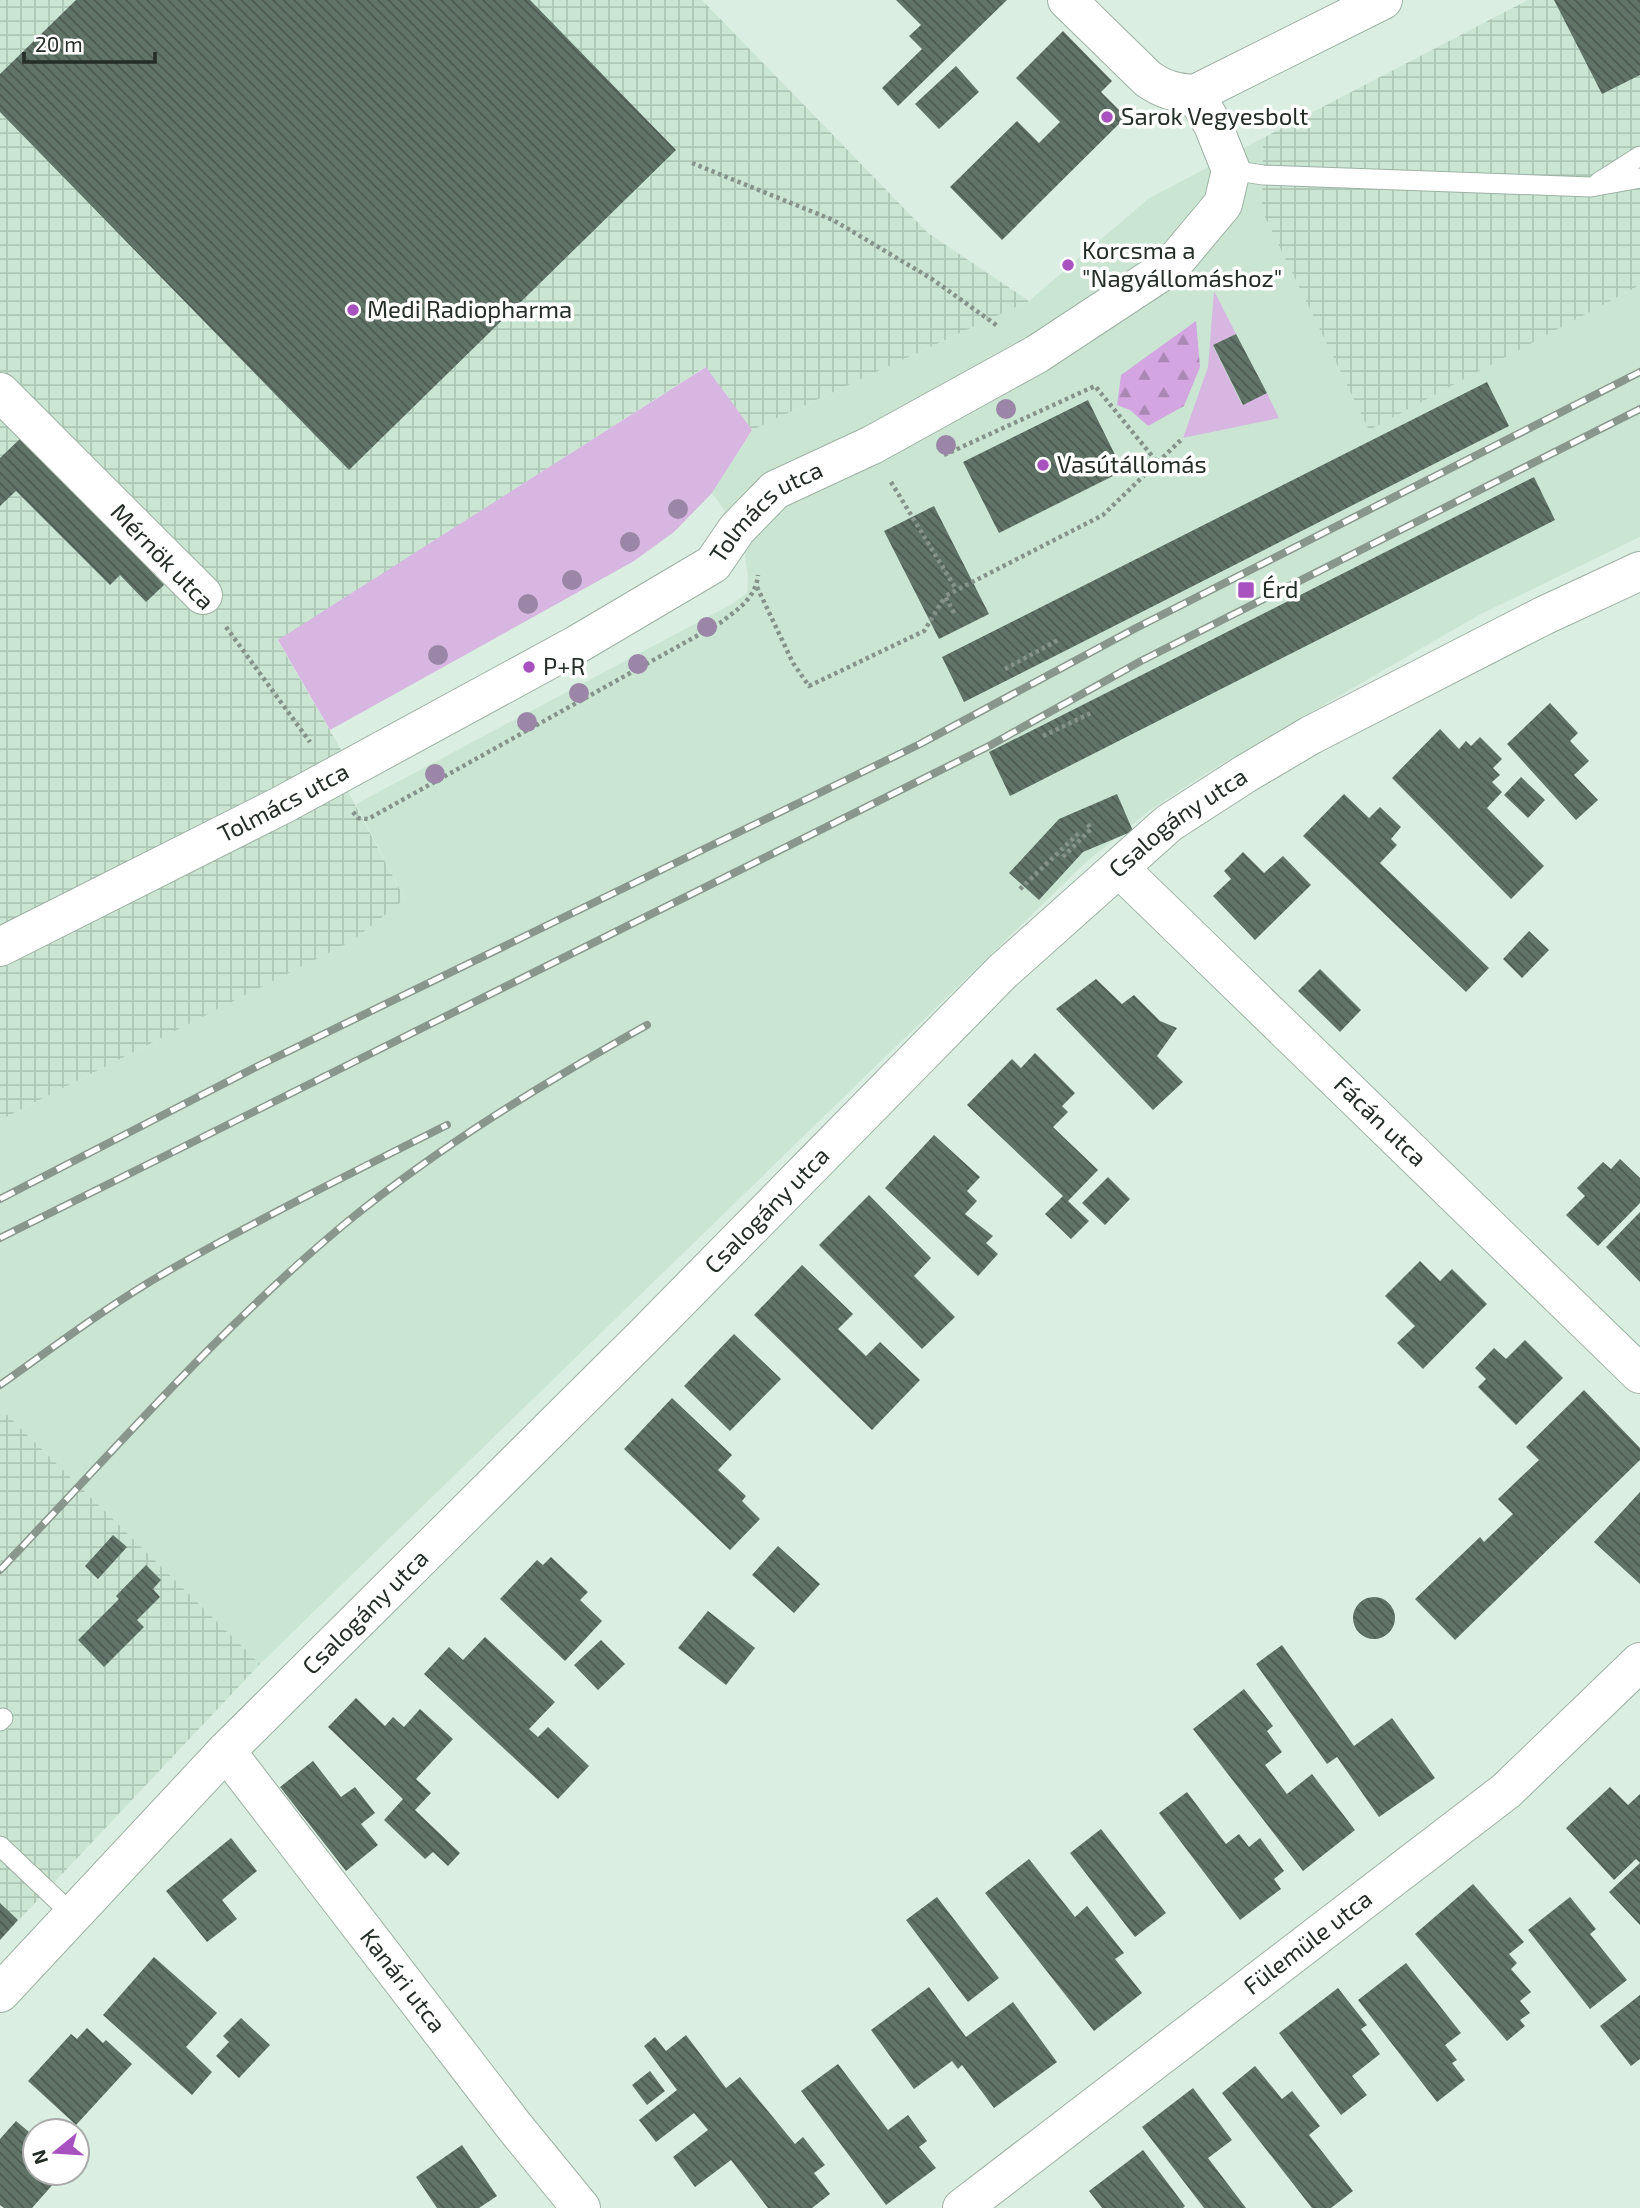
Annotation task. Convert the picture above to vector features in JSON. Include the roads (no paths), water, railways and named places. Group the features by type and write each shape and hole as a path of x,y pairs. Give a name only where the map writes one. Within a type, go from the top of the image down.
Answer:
{"street":[{"path":"1067,0 1161,89 1195,94 1382,0"},
{"path":"1195,94 1213,125 1231,170"},
{"name":"Tolmács utca","path":"0,947 292,800 587,638 713,565 737,528 775,491 872,445 1037,354 1172,265 1223,204 1231,170"},
{"name":"Mérnök utca","path":"0,392 203,595"},
{"name":"Csalogány utca","path":"0,1993 226,1751 645,1335 1002,972 1169,824 1311,735 1543,615 1640,571"},
{"name":"Fácán utca","path":"1119,868 1640,1374"},
{"name":"Fülemüle utca","path":"962,2208 1506,1791 1640,1662"},
{"name":"Kanári utca","path":"226,1751 514,2126 581,2208"}],"lane":[{"path":"1591,187 1640,156"},
{"path":"1231,170 1263,175 1591,187 1640,178"},
{"path":"0,1846 73,1915"}],"railway":[{"path":"0,1199 256,1067 920,744 1136,628 1640,372"},
{"path":"0,1238 989,746 1141,661 1640,409"},
{"path":"0,1570 212,1347 347,1222 418,1167 492,1117 647,1025"},
{"path":"0,1385 103,1312 168,1271 271,1214 447,1125"}],"place":[{"name":"Sarok Vegyesbolt","path":"1107,117"},
{"name":"Korcsma a \"Nagyállomáshoz\"","path":"1068,265"},
{"name":"Medi Radiopharma","path":"353,310"},
{"name":"Vasútállomás","path":"1043,465"},
{"name":"Érd","path":"1246,590"},
{"name":"P+R","path":"529,667"}]}
